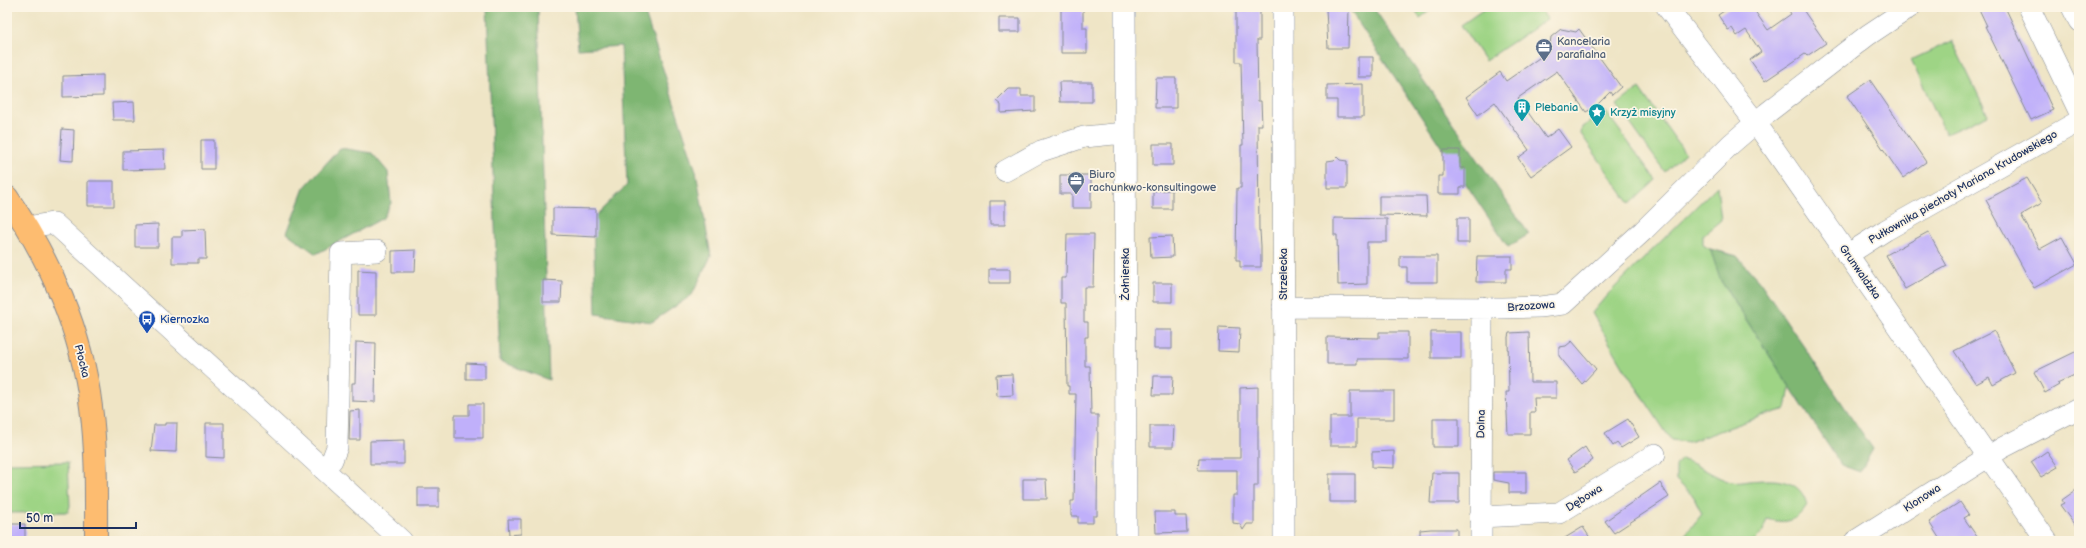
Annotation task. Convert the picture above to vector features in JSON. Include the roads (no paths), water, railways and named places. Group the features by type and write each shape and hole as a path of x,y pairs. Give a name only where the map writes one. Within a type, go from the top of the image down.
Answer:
{"main road":[{"name":"Płocka","path":"7,198 27,227 51,274 68,314 88,386 94,452 96,541"}],"street":[{"name":"Żołnierska","path":"1125,7 1124,133 1126,541"},
{"name":"Strzelecka","path":"1283,7 1284,541"},
{"name":"Grunwaldzka","path":"1667,7 1756,124 2047,541"},
{"name":"Brzozowa","path":"1283,307 1540,307 1562,304 1643,231 1731,144 1868,35 1910,7"},
{"path":"2029,7 2079,111"},
{"path":"2072,7 2079,21"},
{"name":"Pułkownika piechoty Mariana Krudowskiego","path":"1847,255 1886,230 2079,121"},
{"path":"1005,171 1041,151 1084,137 1124,133"},
{"path":"27,227 54,223 402,541"},
{"path":"323,469 332,460 337,447 341,253 376,251"},
{"name":"Dolna","path":"1481,541 1482,307"},
{"name":"Klonowa","path":"1855,541 1989,456 2016,440 2079,408"},
{"name":"Dębowa","path":"1480,518 1559,513 1655,454"}],"place":[{"name":"Kancelaria parafialna","path":"1544,62"},
{"name":"Plebania","path":"1522,122"},
{"name":"Krzyż misyjny","path":"1597,127"},
{"name":"Biuro rachunkwo-konsultingowe","path":"1076,195"},
{"name":"Kiernozka","path":"147,334"}]}
